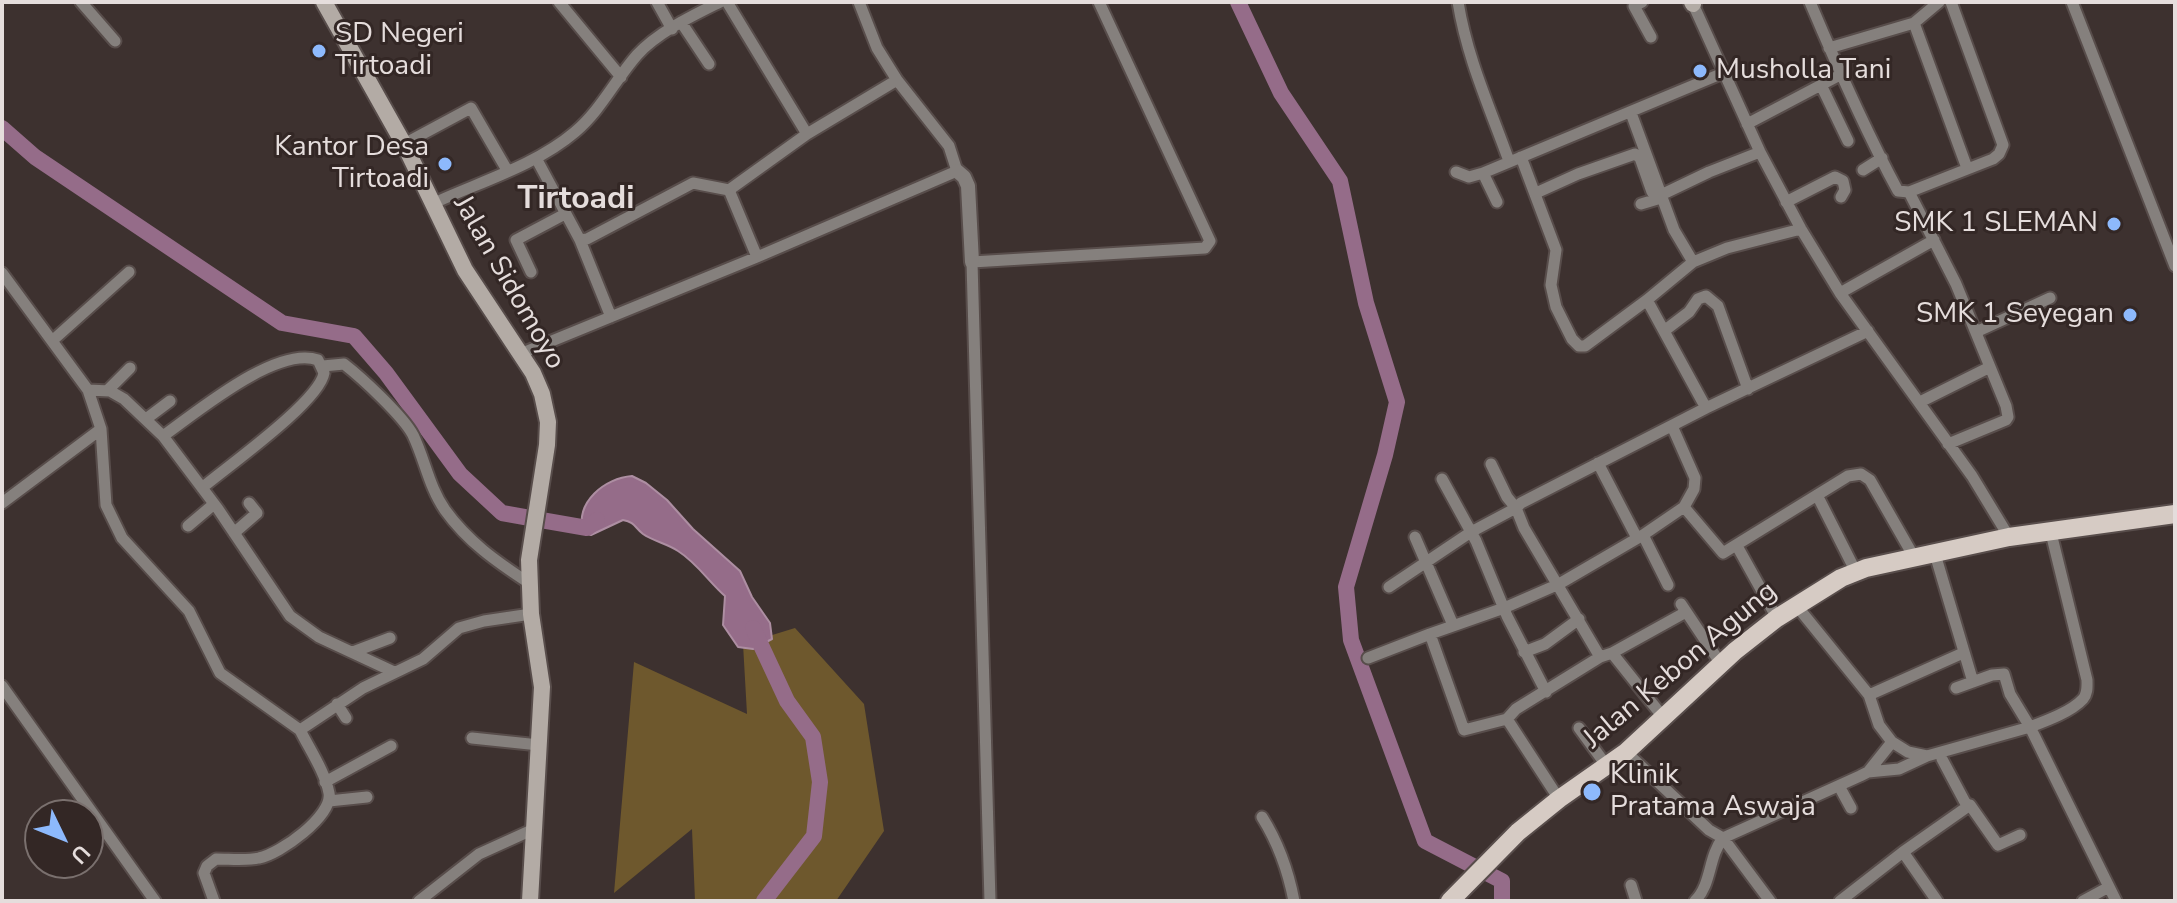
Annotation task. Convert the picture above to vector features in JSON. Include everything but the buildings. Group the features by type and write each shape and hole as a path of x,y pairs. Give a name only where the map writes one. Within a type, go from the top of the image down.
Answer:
{"main road":[{"name":"Jalan Sidomoyo","path":"324,2 404,144 478,293 520,354 542,394 548,422 547,445 529,560 531,614 542,687 530,901"},
{"name":"Jalan Kebon Agung","path":"1450,901 1491,857 1559,799 1626,752 1721,664 1777,618 1856,572 2009,537 2175,514"}],"street":[{"path":"81,2 115,41"},
{"path":"559,2 621,77"},
{"path":"657,2 709,64"},
{"path":"432,204 536,158 577,130 647,46 677,25 720,2"},
{"path":"727,2 807,134"},
{"path":"859,2 870,35 897,80 949,146 957,171 968,186 990,901"},
{"path":"972,262 1205,248 1209,245 1210,241 1099,2"},
{"path":"1458,2 1464,37 1480,87 1509,161"},
{"path":"1810,2 1840,75 1898,191 1909,192 1993,159 2003,145 1951,2"},
{"path":"1829,48 1914,23 1939,2"},
{"path":"2072,2 2175,266"},
{"path":"1636,3 1651,37"},
{"path":"1692,3 1760,152 1801,229 1840,293 1920,402 2009,537"},
{"path":"1914,23 1967,168"},
{"path":"1456,172 1469,177 1483,173 1723,73"},
{"path":"1747,124 1840,75"},
{"path":"580,240 693,183 729,190 807,134 897,80"},
{"path":"1821,85 1848,141"},
{"path":"404,144 472,108 507,170"},
{"path":"1631,113 1674,230 1693,262"},
{"path":"1641,204 1760,152"},
{"path":"1536,193 1635,154 1640,158 1652,192 1661,197"},
{"path":"1521,157 1556,250 1551,285 1556,307 1575,343 1585,346 1693,262 1727,248 1801,229"},
{"path":"536,158 580,240 611,317"},
{"path":"1863,170 1882,158"},
{"path":"520,354 957,171"},
{"path":"1483,173 1497,202"},
{"path":"1786,202 1835,177 1843,181 1845,190 1841,197"},
{"path":"729,190 757,257"},
{"path":"1909,192 1976,332 2008,417 1948,444"},
{"path":"531,272 516,240 565,214"},
{"path":"1840,293 1934,240"},
{"path":"52,341 129,272"},
{"path":"2,273 88,390 101,429 106,505 122,538 189,611 220,673 300,730 325,782 329,801 323,815 285,845 257,859 216,859 210,862 204,873 214,901"},
{"path":"1664,331 1689,312 1698,299 1706,296 1711,299 1718,306 1748,389"},
{"path":"1976,332 2050,298"},
{"path":"1647,300 1706,408"},
{"path":"1389,587 1521,503 1706,408 1868,331"},
{"path":"163,436 251,375 299,357 318,360 323,366 324,377 318,389 272,432 202,488"},
{"path":"323,366 344,364 367,382 413,433 433,488 456,524 487,555 529,583"},
{"path":"1920,402 1990,367"},
{"path":"107,391 130,368"},
{"path":"88,390 107,391 124,399 163,436 214,504 290,616 308,632 394,672"},
{"path":"146,419 170,401"},
{"path":"1368,658 1504,608 1559,584 1640,537 1684,507 1694,489 1695,478 1672,426"},
{"path":"2,503 101,429"},
{"path":"1598,463 1668,585"},
{"path":"1491,464 1524,528 1579,619 1606,655 1663,717"},
{"path":"1684,507 1720,552 1725,553 1848,476 1861,474 1867,477 1914,557"},
{"path":"1442,479 1471,532 1524,652 1546,692"},
{"path":"1817,495 1856,572"},
{"path":"234,533 257,513 249,503"},
{"path":"188,526 214,504"},
{"path":"1695,901 1704,891 1713,855 1723,838 1868,772 1899,769 1927,756 2030,727 2084,698 2088,691 2087,680 2051,533"},
{"path":"1415,537 1453,625"},
{"path":"1737,546 1777,618"},
{"path":"1935,554 1973,682"},
{"path":"1796,605 1869,695 1879,725 1892,742 1914,755 1927,756"},
{"path":"1430,634 1464,730 1507,719 1516,709 1684,608 1721,664"},
{"path":"300,730 337,704 423,659 459,628 531,614"},
{"path":"1524,652 1545,644 1579,619"},
{"path":"353,652 390,638"},
{"path":"1869,695 1963,653"},
{"path":"1956,688 2004,674 2010,694 2030,727 2116,901"},
{"path":"2,686 155,901"},
{"path":"337,704 346,718"},
{"path":"1507,719 1559,799"},
{"path":"1579,728 1606,765"},
{"path":"472,738 539,745"},
{"path":"1868,772 1892,742"},
{"path":"325,782 391,746"},
{"path":"1626,752 1709,830 1723,838 1770,901"},
{"path":"1942,759 1967,806"},
{"path":"1839,786 1851,808"},
{"path":"329,801 367,797"},
{"path":"1840,901 1967,806 1972,806 1998,845 2020,835"},
{"path":"1262,817 1275,837 1289,871 1294,901"},
{"path":"419,901 479,854 534,829"},
{"path":"1903,852 1937,901"},
{"path":"1631,885 1636,901"},
{"path":"2083,901 2107,888"}],"shaded area":[{"path":"632,476 667,500 693,529 740,571 752,597 770,623 772,639 753,649 738,647 723,625 725,596 685,556 640,532 630,522 623,520 591,535 583,532 583,511 594,494 612,481"},
{"path":"795,628 864,704 884,831 836,901 695,901 692,829 614,893 634,662 747,714 743,644"}],"waterway":[{"path":"1238,2 1281,93 1340,181 1366,303 1397,402 1385,455 1346,587 1351,640 1425,841 1502,881 1502,901"},
{"path":"2,128 35,157 282,323 354,336 386,373 460,474 502,513 530,518"},
{"path":"541,520 587,528 597,520"},
{"path":"753,628 787,701 813,737 820,782 814,836 764,901"}],"place":[{"name":"SD Negeri Tirtoadi","path":"319,51"},
{"name":"Musholla Tani","path":"1700,71"},
{"name":"Kantor Desa Tirtoadi","path":"445,164"},
{"name":"SMK 1 SLEMAN","path":"2114,224"},
{"name":"SMK 1 Seyegan","path":"2130,315"},
{"name":"Klinik Pratama Aswaja","path":"1592,792"}],"district":[{"name":"Tirtoadi","path":"576,200"}]}
